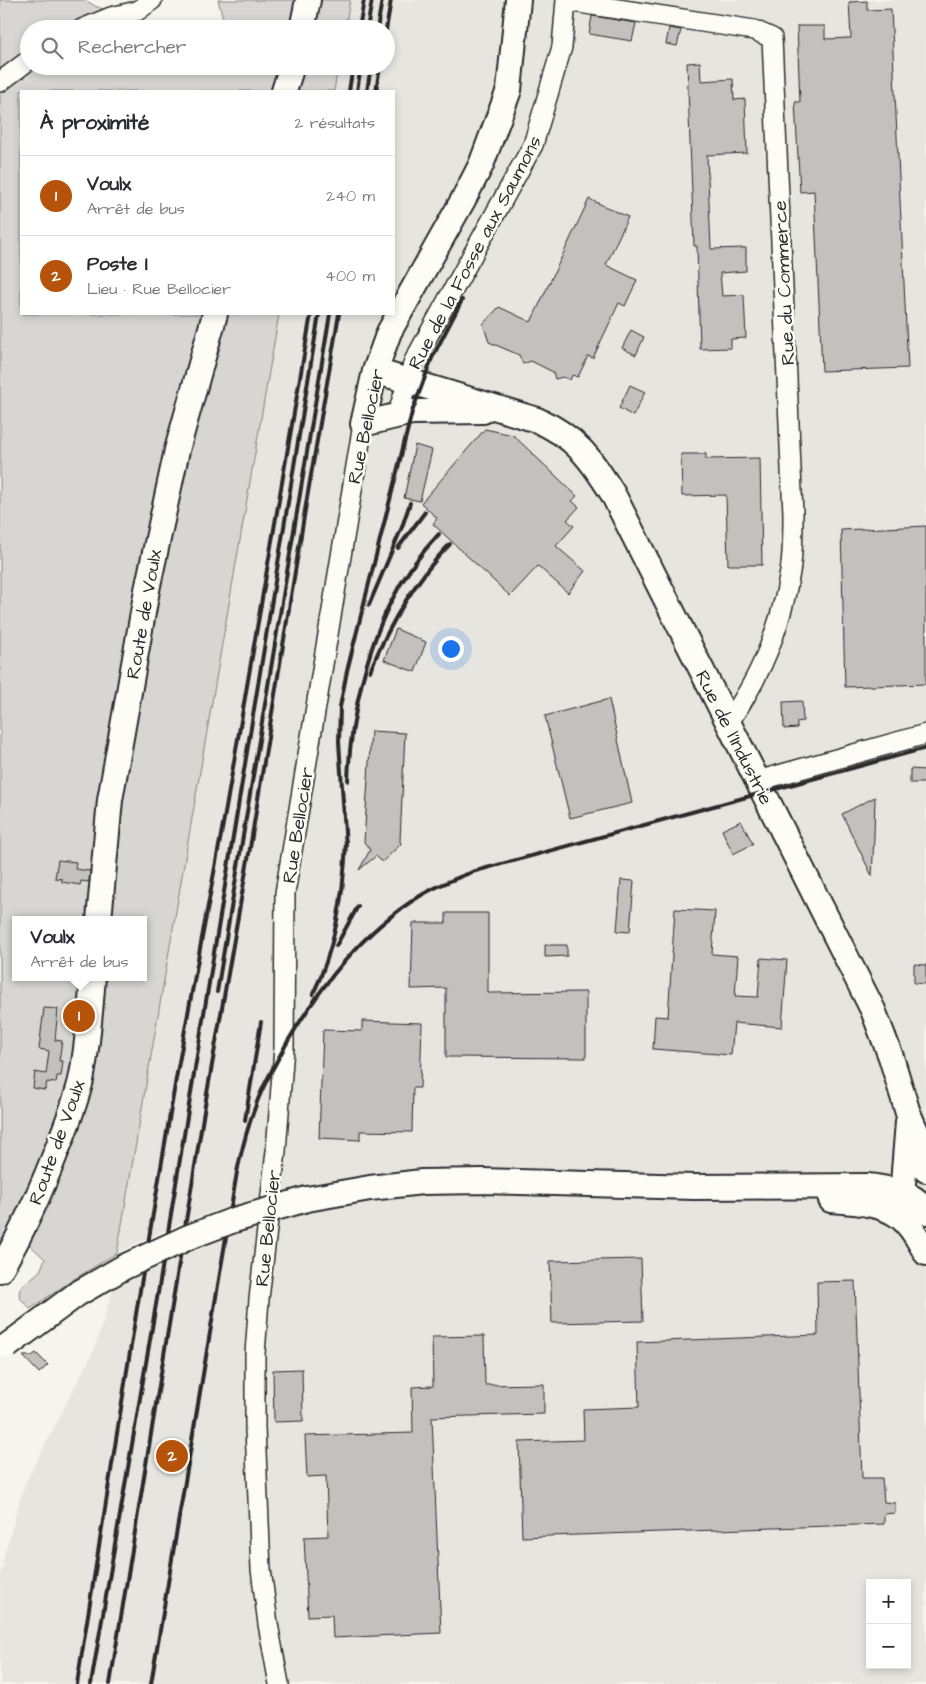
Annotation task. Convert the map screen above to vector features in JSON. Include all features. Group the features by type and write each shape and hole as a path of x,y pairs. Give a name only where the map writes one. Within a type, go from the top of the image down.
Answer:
{"main road":[{"path":"304,20 308,0"},
{"name":"Rue Bellocier","path":"363,424 375,371 392,325 481,165 509,90 518,0"},
{"path":"284,90 289,75"},
{"name":"Route de Voulx","path":"99,916 110,800 147,590 177,450 215,315"},
{"path":"375,371 504,411"},
{"path":"363,424 412,412 504,411"},
{"name":"Rue de l'Industrie","path":"504,411 553,426 578,445 596,466 617,503 873,1010 891,1057 908,1112"},
{"name":"Route de Voulx","path":"0,1270 19,1235 46,1177 74,1105 81,1080 85,1054 93,981"},
{"path":"908,1112 906,1154 915,1203 914,1233 926,1252"},
{"path":"908,1112 920,1140 926,1170"},
{"path":"869,1186 888,1174 906,1154"},
{"path":"915,1203 926,1177"},
{"path":"3,1348 77,1294 124,1267 188,1237 234,1220 307,1199 370,1188 422,1182 483,1181 693,1187 869,1186 888,1189 915,1203"},
{"path":"693,1187 861,1202 880,1207 915,1203"}],"street":[{"name":"Rue de la Fosse aux Saumons","path":"398,416 414,361 534,145 562,47 566,1"},
{"name":"Rue du Commerce","path":"566,1 754,30 772,38 794,514 791,571 775,635 758,674 728,723"},
{"path":"104,20 139,4"},
{"path":"0,82 20,67"},
{"name":"Rue Bellocier","path":"279,1684 268,1624 261,1569 255,1410 255,1354 276,1150 284,1048 285,893 363,424"},
{"path":"757,781 926,734"}],"shaded area":[{"path":"0,0 85,0 130,20 20,20 20,75 337,75 334,90 20,90 20,315 279,315 117,1253 30,1309 20,1298 19,1292 22,1286 40,1271 45,1259 30,1245 4,1237 0,1244"},
{"path":"218,0 350,0 347,20 224,20"},
{"path":"350,0 926,0 926,1684 0,1684 0,1574 24,1486 94,1350 114,1285 186,1253 243,1231 251,1200 220,1209 163,1231 117,1253 279,315 395,315 395,90 334,90 337,75 395,75 395,20 347,20"}],"building":[{"path":"867,1 867,10 891,9 908,368 822,371 814,191 800,192 795,102 800,102 797,26 825,26 825,39 851,38 849,2"},
{"path":"592,16 636,23 632,41 589,34"},
{"path":"669,28 681,30 677,46 666,44"},
{"path":"700,62 701,81 733,79 734,100 745,99 747,153 707,155 711,249 746,248 746,271 720,273 722,296 744,295 746,338 731,339 731,348 700,349 697,246 694,246 687,63"},
{"path":"589,199 628,217 606,265 637,280 625,306 619,303 593,358 588,356 578,377 572,375 570,380 563,377 555,379 553,372 531,361 523,364 519,355 489,342 483,324 499,307 531,322"},
{"path":"631,330 644,337 636,355 622,348"},
{"path":"630,385 645,392 633,416 619,408"},
{"path":"485,429 513,435 577,496 572,501 579,507 567,520 574,526 556,546 585,571 568,593 538,566 510,596 433,524 437,518 421,503"},
{"path":"415,445 432,450 420,501 404,498"},
{"path":"681,454 706,454 706,459 760,458 762,565 728,565 726,495 682,496"},
{"path":"926,526 926,684 845,687 841,530"},
{"path":"396,629 426,642 415,672 384,660"},
{"path":"609,699 632,803 570,818 545,716"},
{"path":"802,701 803,721 797,722 797,728 784,729 783,702"},
{"path":"371,731 405,733 401,844 382,862 376,856 359,870 370,850 364,842"},
{"path":"910,769 926,770 926,783 910,783"},
{"path":"875,797 874,837 872,876 842,814"},
{"path":"741,821 753,844 733,854 722,830"},
{"path":"58,860 76,862 75,869 90,871 89,882 81,881 80,885 62,882 62,879 55,878"},
{"path":"621,880 634,881 630,932 617,931"},
{"path":"675,909 715,911 712,954 738,956 735,996 758,997 761,958 787,960 782,1027 734,1023 731,1055 653,1049 655,1016 668,1017"},
{"path":"446,913 488,913 488,993 586,992 586,1058 446,1057 446,988 411,989 413,923 446,923"},
{"path":"545,945 567,945 567,956 545,957"},
{"path":"914,964 926,965 926,984 914,983"},
{"path":"44,1008 58,1009 55,1040 62,1041 59,1061 63,1061 61,1076 57,1076 56,1083 47,1082 45,1090 33,1088 35,1072 46,1074 49,1051 39,1049"},
{"path":"362,1021 422,1023 420,1088 413,1088 412,1132 360,1131 360,1140 319,1138 323,1030 362,1031"},
{"path":"641,1259 643,1321 552,1323 550,1261"},
{"path":"855,1281 862,1478 882,1478 884,1502 895,1503 895,1513 884,1514 884,1524 522,1537 519,1442 584,1440 583,1409 639,1407 637,1342 818,1335 817,1282"},
{"path":"484,1336 485,1385 544,1384 544,1414 432,1417 441,1633 333,1638 332,1615 308,1616 304,1537 328,1536 326,1476 307,1477 305,1436 413,1433 412,1387 433,1386 432,1337"},
{"path":"36,1353 48,1365 39,1373 23,1356 32,1356"},
{"path":"302,1369 303,1421 274,1422 273,1370"}],"railway":[{"path":"361,20 364,0"},
{"path":"369,20 372,0"},
{"path":"379,20 382,0"},
{"path":"388,20 391,0"},
{"path":"349,90 352,75"},
{"path":"357,90 360,75"},
{"path":"367,90 370,75"},
{"path":"376,90 379,75"},
{"path":"346,847 339,742 340,707 347,671 412,412 432,358 462,300"},
{"path":"77,1684 137,1308 177,1073 226,808 311,315"},
{"path":"91,1684 159,1287 319,315"},
{"path":"217,992 330,315"},
{"path":"110,1684 205,1105 339,315"},
{"path":"369,605 402,527 410,503"},
{"path":"398,548 425,512"},
{"path":"348,781 351,743 357,707 374,641 400,585 411,568 439,534"},
{"path":"370,671 394,620 414,588 450,544"},
{"path":"151,1684 237,1172 245,1137 260,1094 271,1071 301,1020 345,960 380,925 399,910 432,889 472,872 926,748"},
{"path":"313,994 328,958 333,939 341,900 346,841"},
{"path":"336,946 358,906"},
{"path":"245,1120 261,1022"}],"place":[{"name":"Voulx","path":"79,1016"},
{"name":"Poste I","path":"172,1456"}]}
